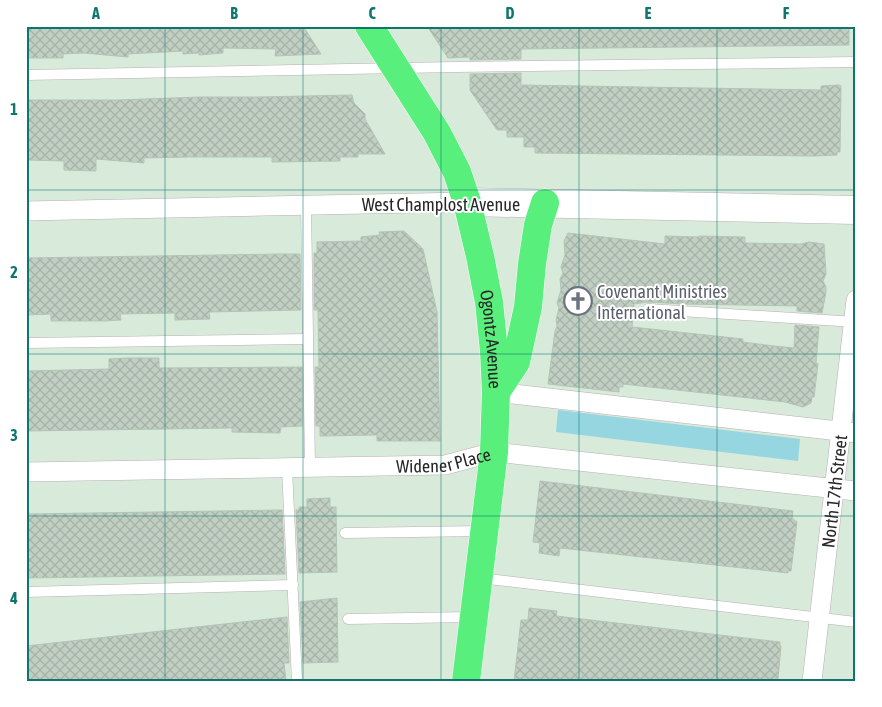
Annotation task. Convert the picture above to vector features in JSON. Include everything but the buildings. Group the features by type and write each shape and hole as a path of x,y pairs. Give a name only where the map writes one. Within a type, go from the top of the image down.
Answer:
{"main road":[{"name":"Ogontz Avenue","path":"369,26 437,132 457,172 467,202 489,302 496,392 494,452 466,681"},
{"path":"496,392 516,362 528,306 538,225 545,203"}],"street":[{"name":"West Champlost Avenue","path":"26,211 467,202 856,210"},
{"name":"North 17th Street","path":"812,681 833,489 848,432 856,300"},
{"path":"496,392 848,432"},
{"name":"Widener Place","path":"26,472 445,465 494,452 856,491"}],"lane":[{"path":"26,75 856,62"},
{"path":"306,205 310,467"},
{"path":"648,309 854,322"},
{"path":"26,343 307,339"},
{"path":"288,468 297,681"},
{"path":"345,533 484,531"},
{"path":"479,578 856,622"},
{"path":"26,592 293,585"},
{"path":"348,619 473,617"}],"shaded area":[{"path":"558,410 800,439 798,461 556,432"}],"place":[{"name":"Covenant Ministries International","path":"578,301"}]}
